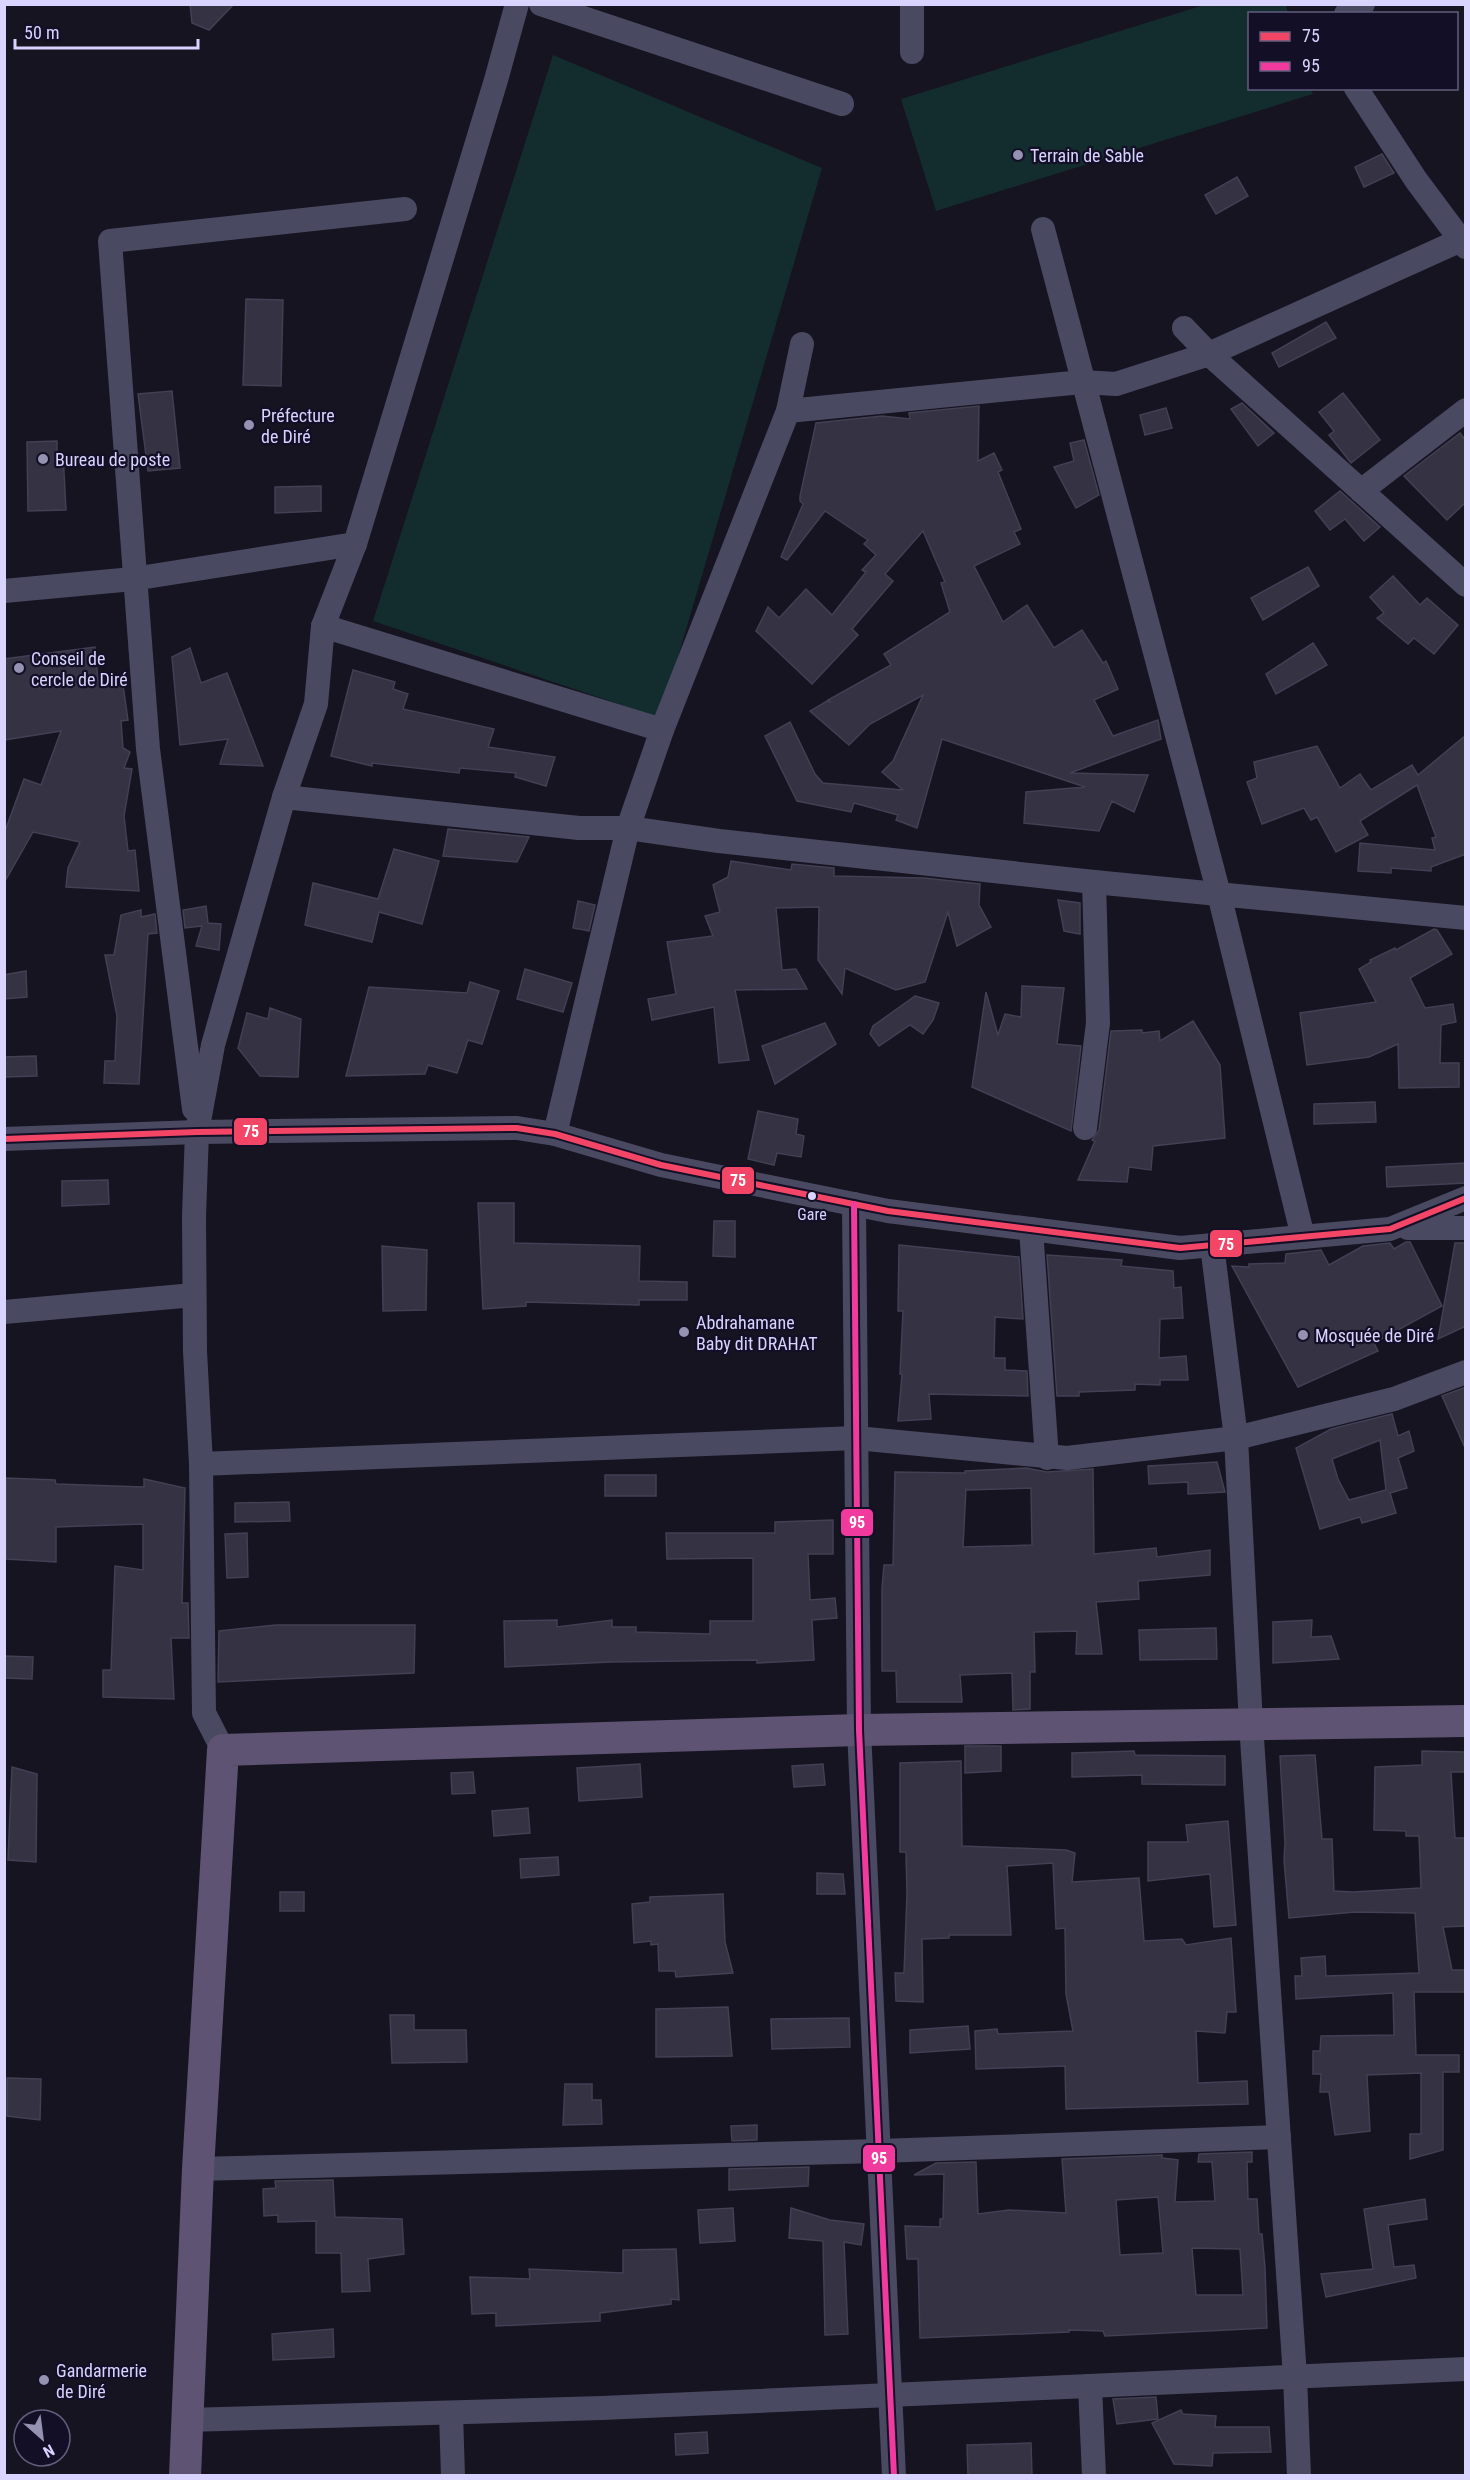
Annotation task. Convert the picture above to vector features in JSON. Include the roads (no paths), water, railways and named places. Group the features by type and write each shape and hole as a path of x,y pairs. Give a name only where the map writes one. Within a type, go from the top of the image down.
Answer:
{"main road":[{"path":"185,2475 198,2169 223,1750 859,1730 1466,1720"}],"street":[{"path":"223,1750 204,1713 201,1464 194,1295 197,1132 213,1045 284,797 316,704 323,626 355,544 517,4"},
{"path":"541,4 842,104"},
{"path":"912,4 912,52"},
{"path":"1349,12 1363,4"},
{"path":"788,411 1082,382 1116,384 1209,354 1463,244 1416,180 1357,90"},
{"path":"197,1132 148,749 133,579 110,241 405,209"},
{"path":"1042,229 1219,894 1303,1237"},
{"path":"1184,328 1209,354 1466,585"},
{"path":"555,1134 628,828 662,730 788,411 802,344"},
{"path":"1361,491 1466,410"},
{"path":"4,591 133,579 355,544"},
{"path":"323,626 662,730"},
{"path":"284,797 579,828 628,828 719,841 1094,882 1219,894 1462,911"},
{"path":"1085,1128 1098,1023 1094,882"},
{"path":"4,1138 197,1132 517,1128 555,1134 660,1165 854,1204 1180,1248 1390,1229 1466,1228"},
{"path":"1390,1229 1466,1198"},
{"path":"854,1204 859,1730 894,2475"},
{"path":"1031,1229 1047,1458"},
{"path":"1212,1245 1236,1438 1251,1724 1295,2377 1299,2475"},
{"path":"4,1312 194,1295"},
{"path":"201,1464 856,1438 1047,1458 1067,1458 1236,1438 1394,1399 1466,1372"},
{"path":"198,2169 879,2151 1279,2137"},
{"path":"188,2420 451,2413 1466,2369"},
{"path":"1090,2386 1094,2475"},
{"path":"451,2413 453,2475"}],"place":[{"name":"Terrain de Sable","path":"1018,155"},
{"name":"Préfecture de Diré","path":"249,425"},
{"name":"Bureau de poste","path":"43,459"},
{"name":"Conseil de cercle de Diré","path":"19,668"},
{"name":"Gare","path":"812,1196"},
{"name":"Abdrahamane Baby dit DRAHAT","path":"684,1332"},
{"name":"Mosquée de Diré","path":"1303,1335"},
{"name":"Gandarmerie de Diré","path":"44,2380"}]}
